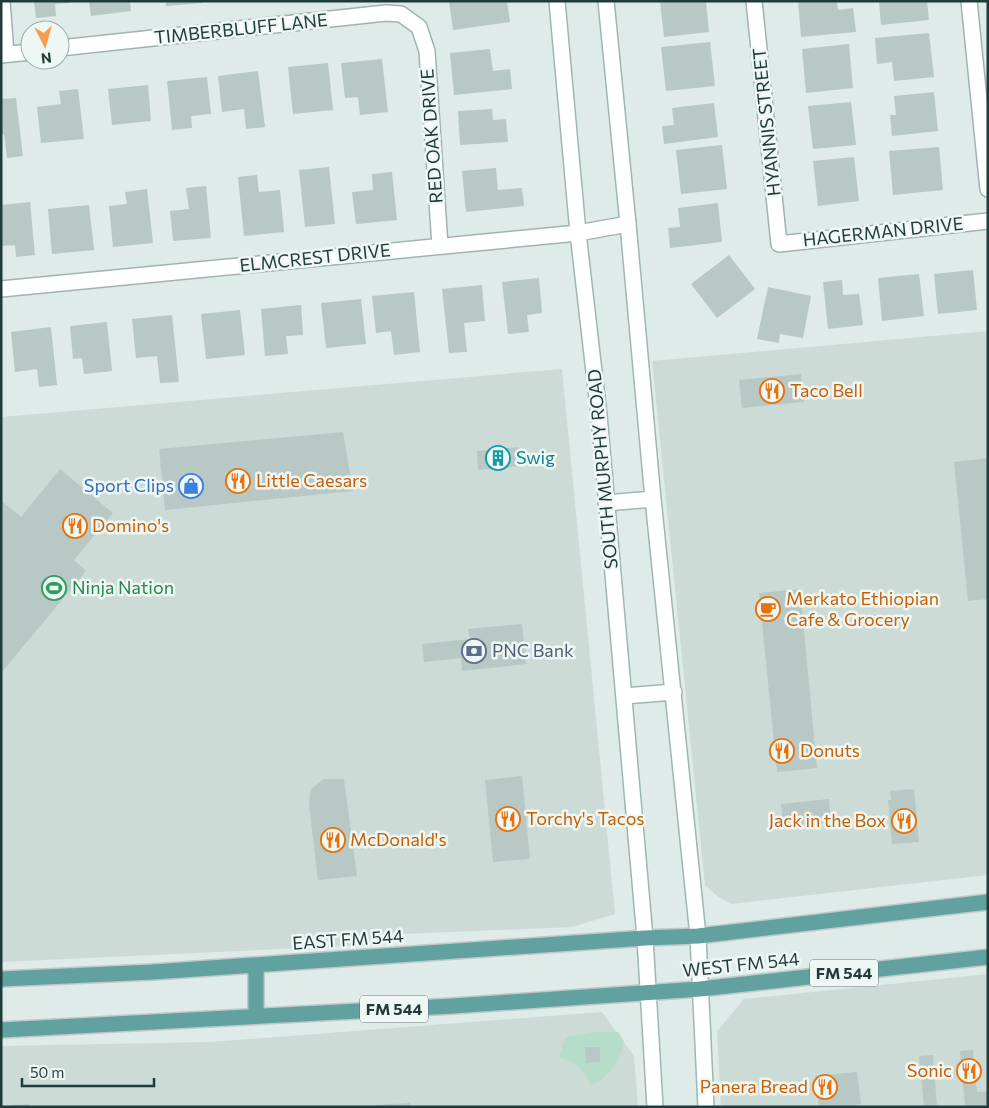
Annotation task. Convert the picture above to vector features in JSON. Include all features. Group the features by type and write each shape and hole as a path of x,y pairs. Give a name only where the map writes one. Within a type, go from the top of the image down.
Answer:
{"main road":[{"path":"2,1 4,54 20,53"},
{"name":"SOUTH MURPHY ROAD","path":"556,1 578,233 599,415 645,938 655,1107"},
{"path":"606,1 653,499 698,936 706,1107"},
{"name":"HYANNIS STREET","path":"754,1 779,244"},
{"path":"969,1 988,189"},
{"name":"TIMBERBLUFF LANE","path":"70,47 386,13 401,14 419,26"},
{"name":"RED OAK DRIVE","path":"419,26 427,51 440,246"},
{"name":"HAGERMAN DRIVE","path":"779,244 988,221"},
{"name":"ELMCREST DRIVE","path":"1,289 578,233 628,224"},
{"path":"606,503 653,499"},
{"path":"624,696 674,692"},
{"name":"WEST FM 544","path":"698,936 988,902"},
{"name":"EAST FM 544","path":"1,979 153,972 698,936"},
{"name":"WEST FM 544","path":"648,992 700,989 988,957"},
{"path":"256,965 256,1016"},
{"name":"FM 544","path":"1,1030 453,1006 648,992"}],"shaded area":[{"path":"988,331 988,875 731,904 717,896 705,885 652,361"},
{"path":"562,369 615,914 572,927 380,935 367,945 1,962 1,417"},
{"path":"988,974 988,1107 721,1107 717,1031 744,999"},
{"path":"602,1012 634,1056 638,1107 1,1107 1,1046 210,1042"}],"green space":[{"path":"594,1032 618,1032 624,1041 620,1056 614,1067 591,1086 586,1075 575,1064 559,1058 564,1040 567,1037"}],"building":[{"path":"34,1 70,1 70,3 55,4 56,16 36,18"},
{"path":"89,1 130,1 131,11 91,16"},
{"path":"166,1 202,1 202,3 166,6"},
{"path":"449,1 507,1 510,22 453,30"},
{"path":"660,1 706,1 709,32 664,37"},
{"path":"798,1 837,1 838,10 853,8 856,32 801,37"},
{"path":"879,1 927,1 929,20 881,25"},
{"path":"929,33 934,77 894,81 892,62 877,64 875,38"},
{"path":"710,42 715,86 666,91 661,47"},
{"path":"849,44 853,88 806,93 802,49"},
{"path":"490,49 493,71 510,69 512,89 454,95 450,53"},
{"path":"382,59 388,112 360,115 358,97 345,98 341,63"},
{"path":"328,63 333,110 293,114 288,67"},
{"path":"258,71 265,127 246,129 244,109 222,112 218,76"},
{"path":"207,77 211,114 191,116 192,128 172,130 167,81"},
{"path":"148,85 151,121 112,125 108,89"},
{"path":"78,89 84,139 41,143 37,107 61,104 59,91"},
{"path":"934,92 938,131 892,136 890,115 896,115 894,96"},
{"path":"16,98 23,156 7,158 4,134 1,135 1,99"},
{"path":"851,102 856,145 813,149 808,106"},
{"path":"714,103 718,137 664,144 662,126 674,125 672,108"},
{"path":"492,109 493,120 506,119 508,142 460,145 458,111"},
{"path":"722,145 727,189 681,194 676,150"},
{"path":"939,147 943,190 893,195 889,151"},
{"path":"854,157 859,201 818,206 813,161"},
{"path":"329,167 335,224 305,227 299,170"},
{"path":"496,168 498,190 522,188 524,206 466,212 462,171"},
{"path":"392,172 397,220 356,224 352,192 373,190 372,174"},
{"path":"257,175 259,192 280,190 284,232 244,236 238,177"},
{"path":"206,186 211,238 173,241 170,211 189,209 186,188"},
{"path":"147,189 153,243 113,247 109,206 127,204 125,192"},
{"path":"30,202 35,255 16,257 15,245 1,246 1,205"},
{"path":"718,203 722,242 670,248 668,228 680,227 678,208"},
{"path":"89,205 94,250 52,254 48,209"},
{"path":"729,255 755,289 717,318 691,284"},
{"path":"973,270 977,310 938,314 934,274"},
{"path":"919,274 924,316 882,321 878,278"},
{"path":"539,278 542,313 527,315 529,332 508,334 502,282"},
{"path":"842,280 843,295 859,294 863,325 828,329 823,282"},
{"path":"482,285 485,321 464,323 467,352 449,353 442,289"},
{"path":"768,287 811,296 803,338 780,334 779,343 757,339"},
{"path":"414,292 420,352 394,355 391,331 376,333 372,296"},
{"path":"361,299 366,344 326,348 321,303"},
{"path":"301,305 303,335 286,336 288,354 265,356 261,309"},
{"path":"240,310 245,355 206,359 201,314"},
{"path":"172,315 179,382 160,383 157,356 136,358 132,319"},
{"path":"107,322 112,371 84,374 82,358 73,359 70,326"},
{"path":"51,327 57,385 39,387 37,369 15,372 11,332"},
{"name":"Taco Bell","path":"801,374 804,402 742,408 739,380"},
{"path":"343,432 353,491 165,510 159,449"},
{"name":"Swig","path":"519,447 520,466 478,470 477,451"},
{"path":"988,458 988,599 968,601 954,462"},
{"path":"60,469 113,513 74,560 86,571 1,673 1,501 21,517"},
{"path":"800,589 817,768 777,772 759,593"},
{"name":"PNC Bank","path":"522,624 526,664 462,671 461,658 424,662 422,644 470,639 468,629"},
{"name":"Torchy's Tacos","path":"522,776 530,859 493,862 485,780"},
{"name":"McDonald's","path":"324,779 344,779 357,876 318,880 309,805 311,789"},
{"name":"Jack in the Box","path":"914,789 919,842 892,844 888,800 891,800 890,791"},
{"path":"829,799 831,823 783,828 781,804"},
{"path":"585,1047 600,1047 600,1062 586,1063"},
{"name":"Sonic","path":"973,1050 977,1092 988,1091 988,1107 965,1107 960,1051"},
{"path":"933,1055 937,1107 924,1107 919,1056"},
{"path":"857,1072 861,1104 856,1105 856,1107 819,1107 815,1076"},
{"path":"410,1103 410,1107 376,1107 376,1105"},
{"path":"29,1104 29,1107 11,1107 11,1105"}],"place":[{"name":"Taco Bell","path":"772,391"},
{"name":"Swig","path":"498,458"},
{"name":"Little Caesars","path":"238,481"},
{"name":"Sport Clips","path":"191,486"},
{"name":"Domino's","path":"75,526"},
{"name":"Ninja Nation","path":"54,588"},
{"name":"Merkato Ethiopian Cafe & Grocery","path":"768,609"},
{"name":"PNC Bank","path":"474,651"},
{"name":"Donuts","path":"782,751"},
{"name":"Torchy's Tacos","path":"508,819"},
{"name":"Jack in the Box","path":"904,821"},
{"name":"McDonald's","path":"333,840"},
{"name":"Sonic","path":"969,1071"},
{"name":"Panera Bread","path":"825,1087"}]}
